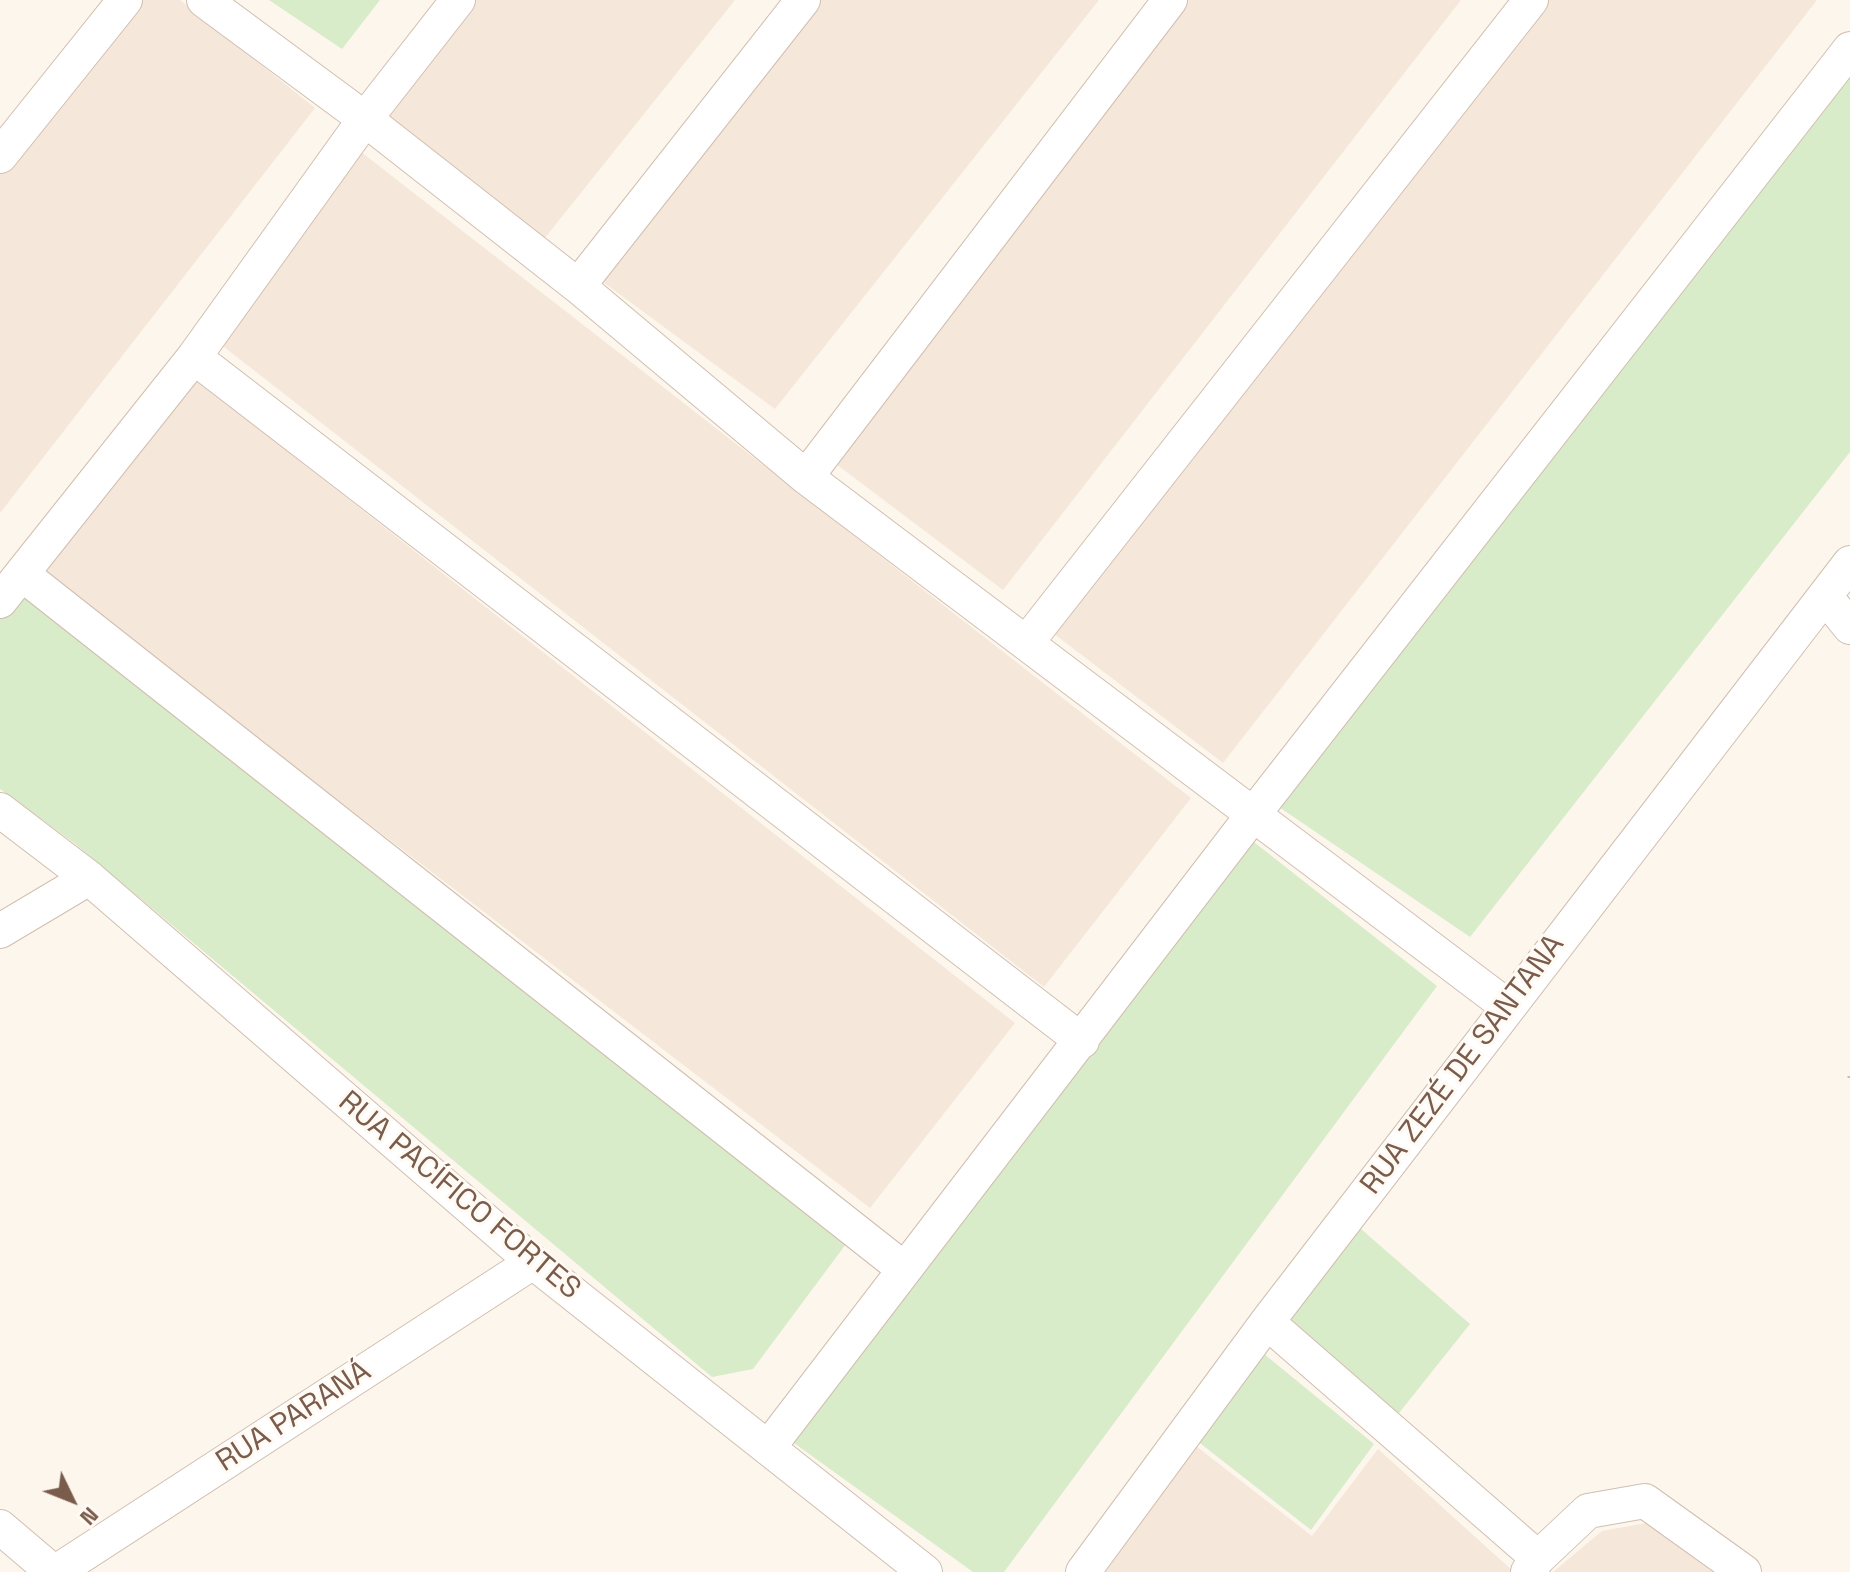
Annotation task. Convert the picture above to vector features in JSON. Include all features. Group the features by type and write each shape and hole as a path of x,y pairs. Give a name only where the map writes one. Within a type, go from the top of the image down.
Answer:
{"street":[{"path":"0,156 125,0"},
{"path":"204,0 365,119 578,286 806,477 1507,1006"},
{"path":"0,601 194,357 365,119 458,0"},
{"path":"578,286 803,0"},
{"path":"806,477 1170,0"},
{"path":"1027,642 1531,0"},
{"path":"768,1448 1252,816 1850,49"},
{"path":"194,357 1082,1041"},
{"name":"RUA ZEZÉ DE SANTANA","path":"1083,1572 1267,1322 1507,1006 1850,563"},
{"path":"22,574 904,1269"},
{"path":"1825,596 1850,627"},
{"name":"RUA PACÍFICO FORTES","path":"0,810 89,878 533,1262 925,1572"},
{"path":"0,931 89,878"},
{"name":"RUA PARANÁ","path":"54,1572 533,1262"},
{"path":"1267,1322 1533,1565 1588,1511 1645,1501 1744,1572"},
{"path":"0,1527 54,1572"}],"shaded area":[{"path":"140,0 180,0 315,108 0,513 0,173"},
{"path":"471,0 735,0 544,239 381,115"},
{"path":"818,0 1099,0 775,409 599,279"},
{"path":"1184,0 1461,0 1003,590 832,461"},
{"path":"1540,0 1817,0 1223,763 1049,630"},
{"path":"356,148 1191,798 1044,987 219,343"},
{"path":"193,377 1015,1023 870,1208 38,570"},
{"path":"1192,1443 1312,1536 1378,1449 1514,1572 1098,1572"},
{"path":"1652,1522 1717,1572 1553,1572 1602,1531"}],"green space":[{"path":"269,0 380,0 342,49"},
{"path":"1850,70 1850,452 1470,937 1276,805"},
{"path":"20,585 849,1240 753,1369 712,1377 74,843 0,789 0,612"},
{"path":"1250,839 1437,986 1004,1572 973,1572 787,1438"},
{"path":"1353,1222 1470,1324 1395,1418 1279,1317"},
{"path":"1258,1349 1374,1444 1311,1530 1196,1440"}]}
